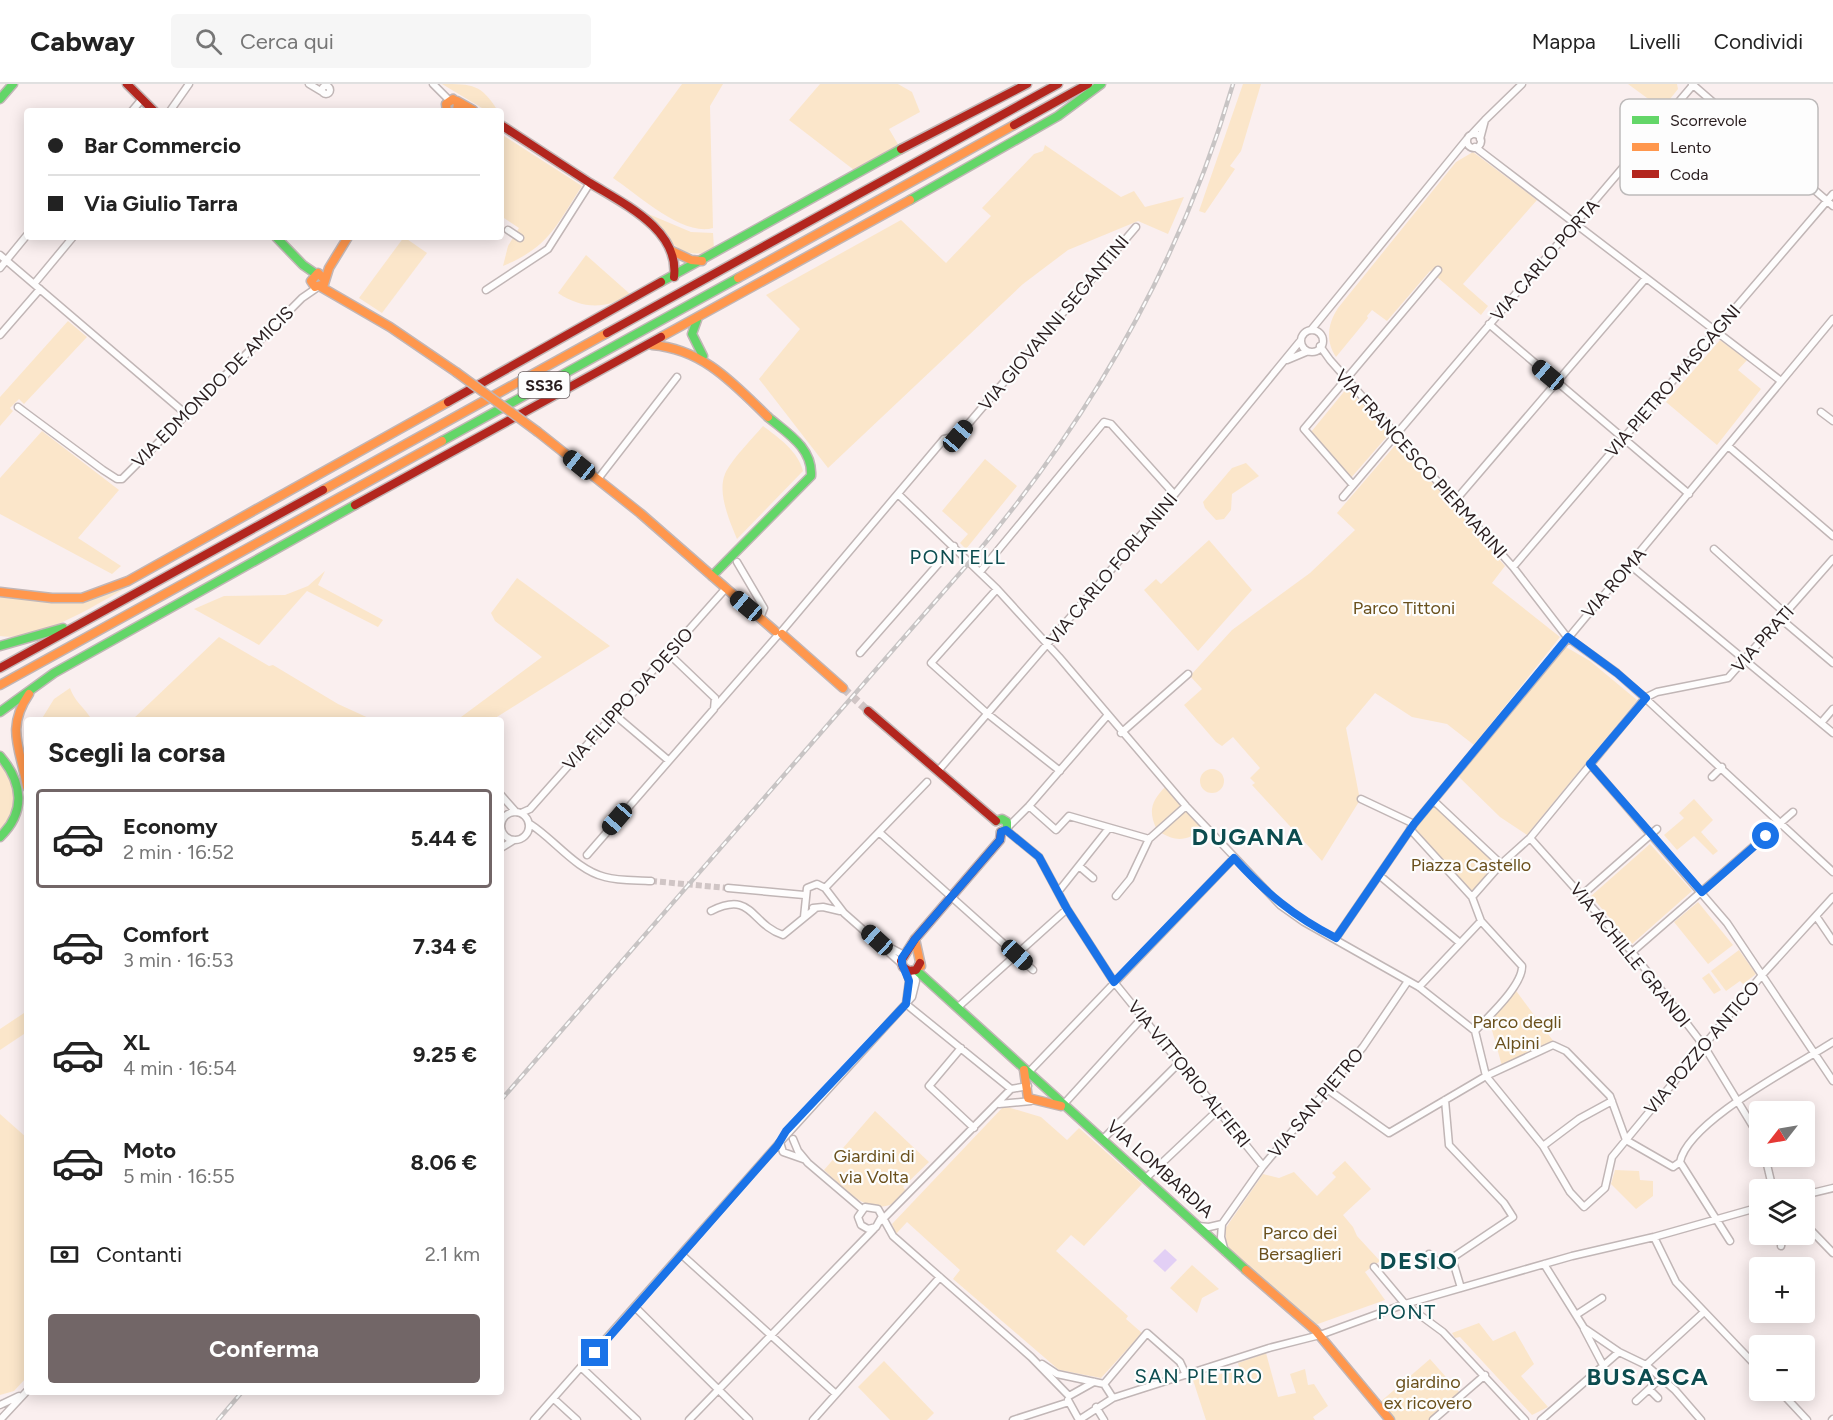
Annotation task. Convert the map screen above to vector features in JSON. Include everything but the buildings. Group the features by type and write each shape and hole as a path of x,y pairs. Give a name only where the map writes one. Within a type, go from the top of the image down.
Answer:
{"main road":[{"path":"0,99 13,84"},
{"path":"127,84 151,108"},
{"path":"0,592 52,598 82,598 128,581 860,171 1027,84"},
{"name":"SS36","path":"0,668 1058,84"},
{"name":"SS36","path":"0,685 1088,84"},
{"path":"0,712 35,687 158,613 651,345 1021,138 1077,104 1101,84"},
{"path":"504,127 648,220 672,251 676,270 674,277"},
{"path":"279,240 318,281 335,294 402,335 456,372 598,479 843,688"},
{"path":"318,281 346,240"},
{"path":"672,251 691,260 703,261"},
{"path":"701,316 694,323 691,333 693,343 709,363 808,454 813,467 811,476 712,576"},
{"path":"651,345 677,346 709,363"},
{"path":"0,646 81,623"},
{"path":"24,775 13,733 25,699 35,687"},
{"path":"868,711 1003,826 1000,840 915,939 911,963"},
{"path":"0,756 10,765 18,780 20,794 20,808 15,821 0,837"},
{"path":"0,846 14,833 24,811"},
{"name":"VIA LOMBARDIA","path":"911,963 928,982 1042,1086 1320,1335 1390,1420"},
{"path":"1026,1071 1029,1086 1026,1094 1036,1101 1045,1094 1042,1086 1029,1086"},
{"name":"VIA LOMBARDIA","path":"1036,1101 1052,1102 1067,1108"}],"street":[{"path":"172,108 189,84"},
{"path":"309,84 324,93 330,92 328,85"},
{"path":"434,84 448,106"},
{"path":"1328,309 1320,346 1310,352 1301,348 1301,340 1469,137 1522,84"},
{"path":"1692,85 1708,99"},
{"name":"VIA CARLO PORTA","path":"1680,99 1692,85"},
{"path":"134,108 142,99"},
{"path":"1455,156 1474,147 1480,140 1485,120"},
{"path":"1469,137 1478,135 1489,156"},
{"path":"1469,137 1474,147 1489,156 1781,381"},
{"name":"VIA CARLO PORTA","path":"1343,497 1620,172"},
{"path":"486,290 548,249 590,183"},
{"path":"1818,193 1833,206"},
{"name":"VIA PIETRO MASCAGNI","path":"1513,567 1833,194"},
{"name":"VIA GIOVANNI SEGANTINI","path":"778,631 790,621 944,439 958,436 1136,227"},
{"path":"508,230 520,238"},
{"path":"0,268 24,239"},
{"path":"34,284 71,240"},
{"path":"0,255 186,414"},
{"path":"1353,485 1304,429 1438,270"},
{"path":"1454,502 1646,278"},
{"name":"VIA EDMONDO DE AMICIS","path":"18,407 103,470 117,479 122,479 318,281"},
{"path":"0,335 40,289"},
{"name":"VIA ROMA","path":"1336,938 1412,827 1833,319"},
{"path":"1489,324 1689,494"},
{"path":"1311,330 1321,333"},
{"name":"VIA CARLO FORLANINI","path":"938,771 1048,646 1301,340"},
{"name":"VIA FRANCESCO PIERMARINI","path":"1320,346 1329,360 1513,567 1568,637 1617,673 1646,698 1833,872"},
{"name":"VIA FRANCESCO PIERMARINI","path":"1310,352 1329,360"},
{"name":"VIA CARLO FORLANINI","path":"1282,364 1310,352"},
{"path":"598,479 677,377"},
{"path":"1821,412 1833,421"},
{"path":"980,572 1104,422 1111,424 1174,494"},
{"path":"1728,446 1833,536"},
{"path":"898,494 998,589 1186,806 1280,905 1304,922 1336,938 1419,987 1475,1031 1486,1076 1543,1146 1579,1119 1612,1101"},
{"path":"860,653 954,546"},
{"path":"1714,549 1833,663"},
{"name":"VIA PRATI","path":"1646,698 1657,692 1728,678 1833,559"},
{"path":"737,562 764,608 762,620"},
{"path":"1630,565 1833,733"},
{"name":"VIA FILIPPO DA DESIO","path":"518,812 530,809 726,588"},
{"path":"998,589 931,663 989,715 1060,771"},
{"path":"587,855 778,631"},
{"path":"669,654 715,698"},
{"path":"1121,733 1188,674"},
{"path":"715,698 724,696"},
{"path":"714,708 715,698"},
{"path":"1472,897 1501,864 1530,838 1646,698"},
{"path":"1821,723 1833,709"},
{"path":"615,715 668,760"},
{"path":"1003,826 1029,807 1107,716"},
{"path":"1590,764 1654,831 1702,892 1762,975 1833,1081"},
{"path":"1712,777 1722,767"},
{"path":"711,911 727,903 744,905 775,932 783,935 820,907 827,891 927,782"},
{"path":"504,798 590,871 605,877 651,881"},
{"path":"1361,799 1412,827 1472,897 1481,921 1520,963 1522,972 1515,986 1475,1031"},
{"path":"507,801 508,814"},
{"path":"1434,801 1501,864"},
{"path":"1116,896 1130,879 1149,839 1186,806"},
{"path":"1029,807 1056,830 1069,816 1149,839"},
{"path":"504,845 524,838 528,833 530,809"},
{"path":"504,819 508,814 518,812"},
{"path":"1632,952 1793,812"},
{"name":"VIA VITTORIO ALFIERI","path":"1003,826 1039,857 1067,909 1114,982 1263,1166"},
{"path":"1058,892 1108,828"},
{"path":"1582,895 1654,831"},
{"path":"528,833 545,833"},
{"path":"880,833 1033,970"},
{"path":"504,835 514,840"},
{"name":"VIA ACHILLE GRANDI","path":"1530,838 1632,952 1704,1047 1749,1120"},
{"path":"1026,1071 1234,858"},
{"path":"1079,866 1094,878"},
{"path":"1379,875 1460,944"},
{"path":"804,918 807,888 813,884 827,891"},
{"path":"728,888 805,898"},
{"name":"VIA LOMBARDIA","path":"827,891 844,913 877,940 911,963"},
{"name":"VIA POZZO ANTICO","path":"1543,1146 1570,1192 1584,1207 1605,1188 1612,1157 1762,975 1833,897"},
{"name":"VIA LOMBARDIA","path":"805,898 820,907 844,913"},
{"path":"957,1008 1067,909"},
{"path":"1816,916 1833,940"},
{"path":"1419,987 1481,921"},
{"path":"534,1420 797,1122 906,1004 911,963"},
{"name":"VIA SAN PIETRO","path":"1222,1224 1263,1166 1363,1047 1408,981"},
{"path":"906,1004 1011,1089"},
{"path":"1067,1108 1143,1017"},
{"path":"1327,1089 1389,1132 1486,1076 1553,1045 1566,1051 1610,1095 1626,1140 1673,1167 1680,1162 1682,1153 1694,1135 1707,1122 1833,1042"},
{"path":"961,1048 929,1086 974,1128"},
{"path":"1103,1139 1180,1062"},
{"path":"689,1420 879,1222 1011,1089 1029,1086"},
{"path":"1429,1254 1440,1265 1514,1217 1504,1203 1449,1145 1445,1100"},
{"path":"996,1105 1005,1101 1036,1101"},
{"path":"1146,1178 1218,1110"},
{"path":"797,1122 793,1139 795,1146 808,1163"},
{"path":"781,1141 786,1137 793,1139"},
{"path":"781,1141 781,1150 790,1152 808,1163 860,1212"},
{"path":"790,1152 795,1146"},
{"path":"1680,1162 1730,1241"},
{"path":"1815,1192 1833,1188"},
{"path":"860,1244 863,1227 858,1221 860,1212 869,1206 878,1209 894,1207"},
{"path":"878,1209 879,1222 1031,1357 1069,1399 1079,1420 1113,1398 1320,1335 1405,1304 1544,1264 1749,1210"},
{"path":"863,1227 879,1222"},
{"path":"1198,1226 1209,1227 1222,1224 1221,1237 1226,1253"},
{"path":"1815,1234 1833,1253"},
{"path":"1654,1237 1676,1282 1749,1359"},
{"path":"682,1255 836,1394"},
{"path":"1452,1258 1461,1288"},
{"path":"1544,1264 1584,1329 1604,1367"},
{"path":"1374,1267 1405,1304 1443,1332 1525,1420"},
{"path":"813,1420 940,1277"},
{"path":"1576,1316 1602,1298"},
{"path":"635,1307 749,1420"},
{"path":"1646,1365 1704,1312"},
{"path":"1584,1329 1619,1352 1646,1365 1701,1420"},
{"path":"1104,1384 1147,1333 1180,1362 1186,1375"},
{"path":"1541,1420 1619,1352"},
{"path":"1031,1357 1057,1374 1104,1384 1113,1398"},
{"path":"582,1368 637,1420"},
{"path":"1433,1420 1485,1376"},
{"path":"1636,1401 1661,1378"},
{"path":"1013,1420 1069,1399 1095,1382"},
{"path":"1649,1389 1658,1398"},
{"path":"0,1405 24,1393"},
{"path":"0,1420 24,1394"},
{"path":"554,1398 577,1420"},
{"path":"1789,1401 1806,1420"},
{"path":"1096,1407 1104,1420"}],"green space":[{"path":"442,84 475,87 486,95 496,108 482,108"},
{"path":"682,84 723,84 710,106 713,228 701,229 675,220 613,178"},
{"path":"820,84 898,84 912,92 920,112 889,129 899,146 854,170 789,120"},
{"path":"1243,84 1261,84 1241,151 1230,166 1235,169 1205,213 1199,211"},
{"path":"1628,84 1677,84 1678,89 1670,99 1648,99"},
{"path":"504,136 582,186 550,234 531,251 503,266 508,246 519,228 504,218"},
{"path":"1045,145 1121,197 1134,191 1145,207 1184,197 1168,234 1138,221 1068,250 1023,284 828,468 759,379 800,329 766,295 901,220 946,263 991,216 982,208 1034,154 1043,151"},
{"path":"1473,152 1537,200 1463,284 1488,306 1481,315 1430,271 1387,321 1372,310 1336,357 1330,345 1329,332 1338,308 1456,162"},
{"path":"646,213 691,232 713,233 714,249 702,253 683,250 667,238"},
{"path":"402,240 408,240 427,253 382,313 359,298"},
{"path":"586,255 630,294 612,303 594,306 576,302 558,293"},
{"path":"68,321 87,337 24,404 19,399 10,408 13,411 0,426 0,397"},
{"path":"1720,340 1747,360 1738,370 1761,389 1717,445 1666,402"},
{"path":"1347,388 1390,433 1350,479 1311,432"},
{"path":"763,426 792,451 803,471 737,539 725,507 723,482 732,462"},
{"path":"42,431 119,490 78,538 121,566 112,574 0,514 0,478"},
{"name":"Parco Tittoni","path":"1398,442 1505,566 1492,583 1560,637 1474,745 1447,724 1412,717 1375,693 1346,728 1360,800 1322,861 1252,785 1255,783 1250,778 1260,768 1233,737 1222,746 1184,705 1202,689 1190,676 1232,630 1310,573 1355,530 1337,513"},
{"path":"985,459 1017,486 966,549 960,543 968,534 942,511"},
{"path":"1246,463 1259,476 1232,494 1231,510 1224,519 1216,520 1205,508 1203,502 1232,468"},
{"path":"1209,540 1252,590 1198,651 1144,590 1156,579 1161,584"},
{"path":"325,571 318,585 383,620 378,627 307,591 259,645 194,609 224,596 285,595 308,586"},
{"path":"517,578 610,646 497,717 461,717 542,657 495,621 491,613"},
{"path":"131,585 49,628 15,637 0,636 0,595 55,602"},
{"path":"219,637 269,666 273,665 338,704 366,717 135,717"},
{"path":"1566,647 1590,661 1637,700 1527,835 1500,817 1458,776"},
{"path":"70,688 90,717 43,717 54,699"},
{"path":"0,761 14,789 15,805 0,832"},
{"path":"1212,769 1221,772 1224,781 1221,790 1212,793 1203,790 1200,781 1203,772"},
{"path":"1165,787 1181,806 1156,828 1152,816 1153,806"},
{"path":"1694,799 1713,820 1701,832 1718,851 1713,855 1694,836 1677,850 1664,835 1684,818 1679,813"},
{"name":"Piazza Castello","path":"1434,801 1501,864 1472,897 1410,829"},
{"path":"1185,810 1203,829 1182,839 1172,838 1160,832"},
{"path":"1650,844 1692,891 1632,944 1591,896"},
{"path":"1698,902 1733,945 1708,964 1674,922"},
{"path":"1739,950 1756,974 1743,984 1740,981 1726,991 1711,971"},
{"path":"1709,973 1721,990 1714,994 1702,978"},
{"name":"Parco degli Alpini","path":"1514,988 1554,1042 1502,1066 1488,1016"},
{"path":"24,1013 24,1034 0,1050 0,1029"},
{"path":"1004,1106 1041,1117 1067,1140 1079,1128 1142,1184 1084,1246 1071,1235 1056,1251 1128,1316 1126,1319 1142,1333 1101,1378 1059,1370 953,1279 960,1270 907,1222 896,1234 892,1224"},
{"name":"Giardini di via Volta","path":"875,1111 929,1162 903,1187 906,1191 896,1201 882,1207 873,1206 855,1197 824,1170"},
{"path":"0,1114 24,1135 24,1380 14,1391 0,1395"},
{"name":"Parco dei Bersaglieri","path":"1345,1161 1371,1189 1343,1215 1357,1236 1380,1261 1365,1272 1385,1300 1315,1325 1230,1250 1226,1242 1225,1229 1263,1174 1279,1178 1294,1172 1317,1196 1336,1177 1332,1173"},
{"path":"1615,1170 1639,1171 1640,1180 1653,1181 1653,1196 1636,1209 1611,1184"},
{"path":"1192,1265 1219,1289 1202,1298 1197,1313 1170,1288"},
{"path":"1479,1323 1493,1341 1515,1331 1534,1364 1521,1376 1548,1407 1532,1415 1460,1337 1455,1338 1452,1333"},
{"path":"1266,1353 1278,1397 1296,1393 1290,1374 1305,1369 1308,1385 1314,1384 1328,1406 1313,1417 1315,1420 1206,1420 1193,1380 1240,1370 1238,1363"},
{"name":"giardino ex ricovero","path":"1430,1359 1461,1394 1429,1420 1394,1420 1379,1403"},
{"path":"884,1361 934,1413 927,1420 890,1420 858,1387"}],"shaded area":[{"path":"1165,1249 1177,1260 1165,1272 1153,1261"}],"tunnel":[{"path":"843,688 868,711"},
{"path":"651,881 728,888"}],"railway":[{"path":"504,1097 967,565 1052,455 1091,398 1158,277 1187,215 1212,150 1233,84"},
{"path":"218,1420 239,1395"}],"traffic: fast":[{"path":"0,99 13,84"},
{"path":"910,200 1058,116 1101,84"},
{"path":"661,282 901,149"},
{"path":"279,240 303,265 316,274"},
{"path":"442,441 738,278"},
{"path":"697,320 692,334 703,356"},
{"path":"712,576 811,476 811,466 803,449 768,417"},
{"path":"0,712 54,673 355,505"},
{"path":"0,646 63,628"},
{"path":"0,756 13,777 18,797 14,818 0,837"},
{"path":"996,821 1002,819 1007,822 1007,829 1001,832"},
{"path":"916,970 1246,1270"}],"traffic: slow":[{"path":"447,108 446,104 453,99 458,103 457,108"},
{"path":"457,101 469,108"},
{"path":"738,278 1014,125"},
{"path":"661,337 910,200"},
{"path":"325,280 318,273 311,281 315,287 324,284 329,268 346,240"},
{"path":"672,251 691,260 702,261"},
{"path":"321,287 390,327 456,372"},
{"path":"323,490 607,333"},
{"path":"652,345 687,353 702,361 729,380 768,417"},
{"path":"456,372 538,432"},
{"path":"0,592 52,598 82,598 128,581 448,402"},
{"path":"538,432 640,513 775,631"},
{"path":"0,685 442,441"},
{"path":"782,634 843,688"},
{"path":"24,773 16,729 22,706 29,694"},
{"path":"915,939 921,966"},
{"path":"1024,1070 1028,1098 1061,1106"},
{"path":"1246,1270 1315,1330 1390,1420"}],"traffic: jam":[{"path":"127,84 151,108"},
{"path":"901,149 1027,84"},
{"path":"607,333 1058,84"},
{"path":"1014,125 1088,84"},
{"path":"504,127 590,183"},
{"path":"590,183 633,210 659,232 674,260 674,277"},
{"path":"448,402 661,282"},
{"path":"355,505 661,337"},
{"path":"0,668 323,490"},
{"path":"868,711 996,821"},
{"path":"920,963 916,970 909,971 903,967 901,961 915,939 1000,840 1001,832"}],"district":[{"name":"PONTELL","path":"958,557"},
{"name":"DUGANA","path":"1248,836"},
{"name":"DESIO","path":"1419,1260"},
{"name":"PONT","path":"1407,1312"},
{"name":"SAN PIETRO","path":"1199,1376"},
{"name":"BUSASCA","path":"1648,1376"}],"route":[{"path":"595,1353 777,1146 786,1131 797,1122 906,1004 909,981 901,961 902,958 915,939 1000,840 1001,832 1006,830 1039,857 1067,909 1114,982 1234,858 1280,905 1304,922 1336,938 1414,824 1568,637 1617,673 1646,698 1590,764 1702,892 1766,836"}]}
